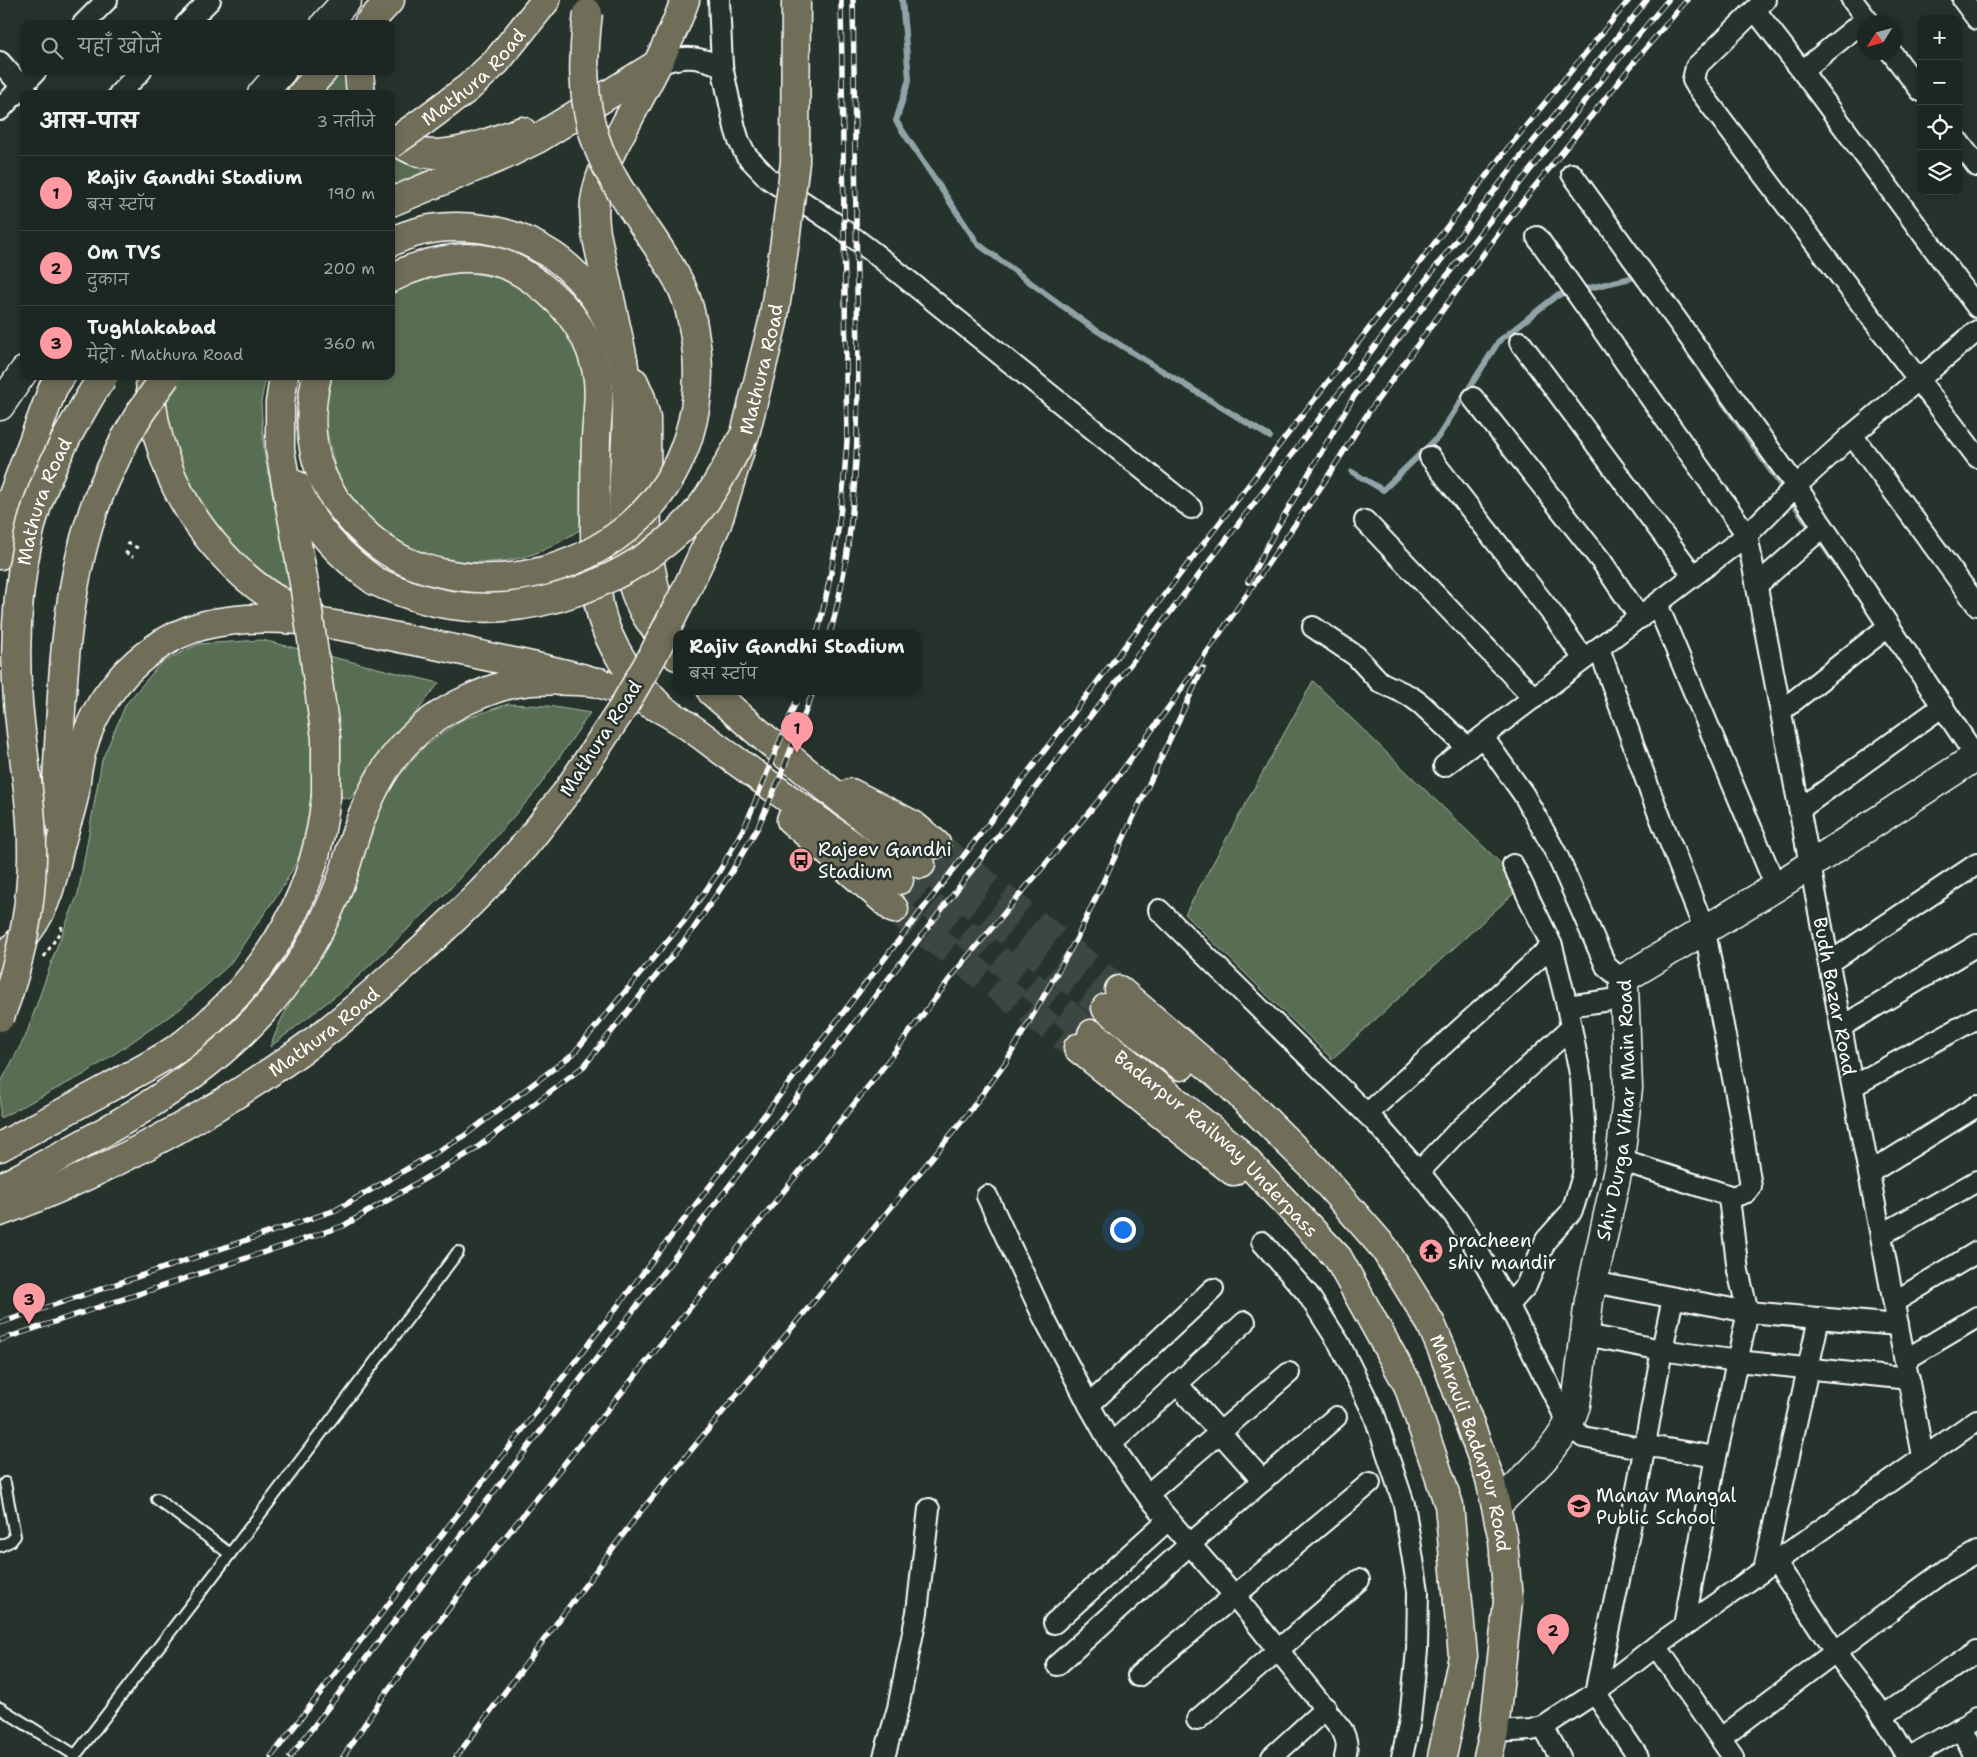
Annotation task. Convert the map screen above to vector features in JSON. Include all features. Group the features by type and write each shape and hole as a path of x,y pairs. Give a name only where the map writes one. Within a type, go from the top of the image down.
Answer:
{"main road":[{"name":"Mathura Road","path":"395,141 468,88 496,62 546,0"},
{"path":"316,380 312,404 311,428 315,452 322,474 336,501 354,524 374,542 400,560 424,570 478,578 531,574 559,566 581,558 618,535 644,513 658,497 682,456 690,430 699,376 697,348 692,319 683,290 622,195 605,165 594,137 587,108 584,76 584,47 591,0"},
{"path":"673,651 655,629 643,609 634,587 626,558 623,524 627,392 623,360 596,233 594,214 596,195 601,178 616,142 675,27 685,0"},
{"name":"Mathura Road","path":"0,1212 28,1202 115,1162 188,1122 277,1066 363,1003 454,920 526,843 566,793 622,709 652,657 717,524 745,434 773,322 795,162 796,0"},
{"path":"395,200 505,155 537,139 657,64"},
{"path":"306,90 319,75"},
{"path":"359,75 361,90"},
{"path":"395,140 417,152 431,154 452,153 579,114"},
{"path":"395,241 418,232 444,228 475,228 498,231 546,251 569,269 588,289 602,308 615,334 623,360 641,398 646,418 648,464 647,549 656,594 676,630"},
{"path":"395,276 425,264 460,258 497,262 518,270 540,284 558,300 575,320 588,342 596,365 598,388 594,485 595,575 599,606 606,631 614,647 643,689 663,710"},
{"name":"Mathura Road","path":"0,555 11,500 52,388 57,380"},
{"name":"Mathura Road","path":"0,1017 17,968 23,938 32,858 30,818 18,700 17,658 18,615 28,539 39,502 54,464 80,415 102,380"},
{"path":"150,380 157,431 165,460 190,510 207,535 226,559 243,576 262,590 301,612 340,625"},
{"path":"57,858 56,799 70,616 77,574 93,511 106,478 140,413 163,380"},
{"path":"0,1147 146,1067 184,1043 216,1015 247,983 287,927 313,864 326,797 326,738 304,583 282,471 280,403 283,380"},
{"path":"280,428 299,494 312,521 331,544 356,568 375,581 401,594 452,606 487,607 553,600 570,595 613,576 646,556 690,520 709,496 745,434"},
{"path":"0,958 19,942 42,911 51,889 57,858 74,795 84,743 93,719 120,678 158,646 178,635 202,626 221,622 275,618 301,619 340,625 599,682 636,696 663,710 782,793 898,880"},
{"path":"0,1188 92,1139 154,1101 218,1055 251,1026 282,988 302,959 322,924 341,880 362,815 386,767 400,749 437,716 479,694 521,682 550,680 599,682"},
{"path":"715,695 805,770 929,854"},
{"path":"724,695 746,722"},
{"path":"735,760 746,722"},
{"path":"782,793 790,820 894,909"},
{"name":"Badarpur Railway Underpass","path":"1113,999 1315,1169"},
{"name":"Badarpur Railway Underpass","path":"1085,1041 1232,1146 1338,1258"},
{"name":"Mehrauli Badarpur Road","path":"1315,1169 1384,1248 1431,1324 1444,1352 1490,1479 1503,1540 1508,1601 1491,1744"},
{"name":"Mehrauli Badarpur Road","path":"1338,1258 1408,1384 1450,1505 1462,1656 1442,1757"}],"street":[{"path":"87,20 107,0"},
{"path":"190,20 210,0"},
{"path":"329,20 347,0"},
{"path":"719,0 722,66 739,141 757,168 769,179 833,222 874,253 1191,508"},
{"path":"1852,0 1863,15"},
{"path":"1963,0 1977,19"},
{"path":"1977,307 1802,71 1760,5 1696,67 1693,80 1697,88 1977,457"},
{"path":"1802,71 1857,29"},
{"path":"657,64 685,57 699,58 722,66"},
{"path":"1897,60 1917,86"},
{"path":"0,62 25,90 34,75"},
{"path":"123,90 137,75"},
{"path":"265,90 279,75"},
{"path":"0,110 20,94"},
{"path":"1962,146 1977,166"},
{"path":"1572,174 1938,709 1977,756"},
{"path":"1537,238 1747,534"},
{"path":"1444,766 1640,618 1747,534 1790,491 1852,435 1977,331"},
{"path":"1520,342 1693,575"},
{"path":"0,406 20,377"},
{"path":"1473,398 1602,562 1640,618"},
{"path":"1852,435 1977,605"},
{"path":"1430,457 1553,615 1591,654 1651,794 1705,931 1749,1170 1749,1190 1730,1198"},
{"path":"1365,521 1534,698"},
{"path":"1757,585 1818,532"},
{"name":"Budh Bazar Road","path":"1747,534 1923,1456"},
{"path":"1657,604 1776,887"},
{"path":"1313,627 1356,656 1380,682 1410,696 1475,743 1524,795 1557,855 1606,966 1625,988 1567,1006"},
{"path":"1781,711 1884,629"},
{"path":"1800,809 1938,709"},
{"name":"Shiv Durga Vihar Main Road","path":"1496,1506 1543,1459 1569,1425 1576,1404 1593,1282 1620,1160 1628,1088 1625,988 1631,973 1705,931 1776,887 1977,756"},
{"path":"1829,963 1977,864"},
{"path":"1508,1306 1530,1279 1546,1240 1571,1212 1583,1175 1585,1136 1581,1080 1567,1006 1552,946 1514,865"},
{"path":"1159,910 1367,1114 1419,1172 1463,1229 1508,1306 1569,1425 1583,1437 1645,1448 1655,1447 1716,1457"},
{"path":"1841,1027 1977,945"},
{"path":"1367,1114 1552,946"},
{"path":"1853,1086 1977,1018"},
{"path":"1419,1172 1457,1132 1571,1028"},
{"path":"1870,1174 1977,1106"},
{"path":"1620,1160 1726,1195 1730,1198 1738,1271 1748,1312 1716,1457 1684,1626"},
{"path":"1881,1235 1977,1182"},
{"path":"987,1196 1043,1316 1111,1444 1147,1495 1189,1546 1234,1595 1326,1708 1346,1738 1347,1748 1345,1757"},
{"path":"1262,1242 1307,1293 1339,1343 1374,1414 1404,1504 1418,1592 1417,1650 1410,1720 1402,1757"},
{"path":"1894,1302 1977,1252"},
{"path":"1593,1282 1748,1312 1898,1325"},
{"path":"1089,1405 1213,1289"},
{"path":"1638,1757 1595,1693 1645,1448 1673,1298"},
{"path":"1586,1335 1737,1362 1807,1369 1907,1370 1977,1317"},
{"path":"1819,1318 1807,1369 1770,1566 1883,1716 1908,1757 1969,1722 1975,1757"},
{"path":"1111,1444 1245,1322"},
{"path":"1147,1495 1289,1373"},
{"path":"1177,1384 1262,1482"},
{"path":"1057,1665 1336,1417"},
{"path":"1491,1744 1543,1727 1595,1693 1656,1646 1923,1456 1977,1420"},
{"path":"1138,1676 1370,1483"},
{"path":"884,1757 898,1708 917,1612 929,1510"},
{"path":"1054,1624 1168,1520"},
{"path":"1721,1738 1948,1569 1977,1552"},
{"path":"1197,1720 1359,1580"},
{"path":"1656,1646 1733,1757"},
{"path":"1883,1716 1977,1651"},
{"path":"1272,1757 1326,1708"},
{"path":"1543,1727 1560,1757"}],"lane":[{"path":"0,1708 75,1756 458,1252"},
{"path":"0,1546 11,1541 15,1536 5,1483"},
{"path":"157,1499 230,1554"}],"path":[{"path":"127,543 138,548"},
{"path":"125,552 133,557"},
{"path":"43,959 60,932 64,919"}],"green space":[{"path":"340,75 349,75 350,90 327,90"},
{"path":"395,157 425,171 395,185"},
{"path":"466,272 499,278 526,291 564,327 579,355 585,386 581,529 542,551 525,557 507,561 475,562 453,561 423,555 388,534 356,508 344,489 335,466 326,425 326,396 330,380 395,380 395,293 427,279"},
{"path":"165,380 265,380 261,402 264,452 292,591 256,569 226,540 212,522 200,503 179,461 167,422"},
{"path":"262,640 439,683 350,799 312,791 302,852 284,885 229,965 180,1009 85,1074 0,1118 0,1084 26,1035 56,949 78,894 102,760 126,704 161,663 198,644"},
{"path":"1313,681 1523,885 1332,1059 1185,914"},
{"path":"508,704 548,706 590,713 536,791 449,890 348,986 270,1047 280,1022 325,938 391,785 423,748 461,720"}],"waterway":[{"path":"902,0 909,79 896,121 978,244 1091,327 1270,437"},
{"path":"1352,472 1383,490 1438,437 1499,341 1556,296 1635,277 1639,283"},
{"path":"1688,352 1838,567"}],"tunnel":[{"path":"936,844 1119,990"},
{"path":"921,864 1106,1008"},
{"path":"899,880 1092,1034"},
{"path":"894,909 1078,1048"}],"railway":[{"path":"818,630 837,539 847,441 841,0"},
{"path":"831,630 848,549 853,505 858,419 853,0"},
{"path":"271,1757 1503,154 1629,0"},
{"path":"290,1757 1515,164 1647,0"},
{"path":"1248,582 1278,526 1353,398 1472,243 1668,0"},
{"path":"343,1757 380,1701 465,1587 875,1078 955,972 1110,787 1174,700 1323,484 1368,413 1508,220 1640,55 1687,0"},
{"path":"456,1757 637,1516 967,1115 1006,1062 1077,938 1203,668"},
{"path":"0,1323 336,1210 464,1136 573,1054 685,920 720,870 746,824 799,695"},
{"path":"0,1340 343,1226 474,1150 584,1066 692,931 729,876 758,827 781,775 812,695"}],"place":[{"name":"Rajiv Gandhi Stadium","path":"797,753"},
{"name":"Rajeev Gandhi Stadium","path":"801,860"},
{"name":"pracheen shiv mandir","path":"1431,1251"},
{"name":"Tughlakabad","path":"29,1324"},
{"name":"Manav Mangal Public School","path":"1579,1506"},
{"name":"Om TVS","path":"1553,1655"}]}
